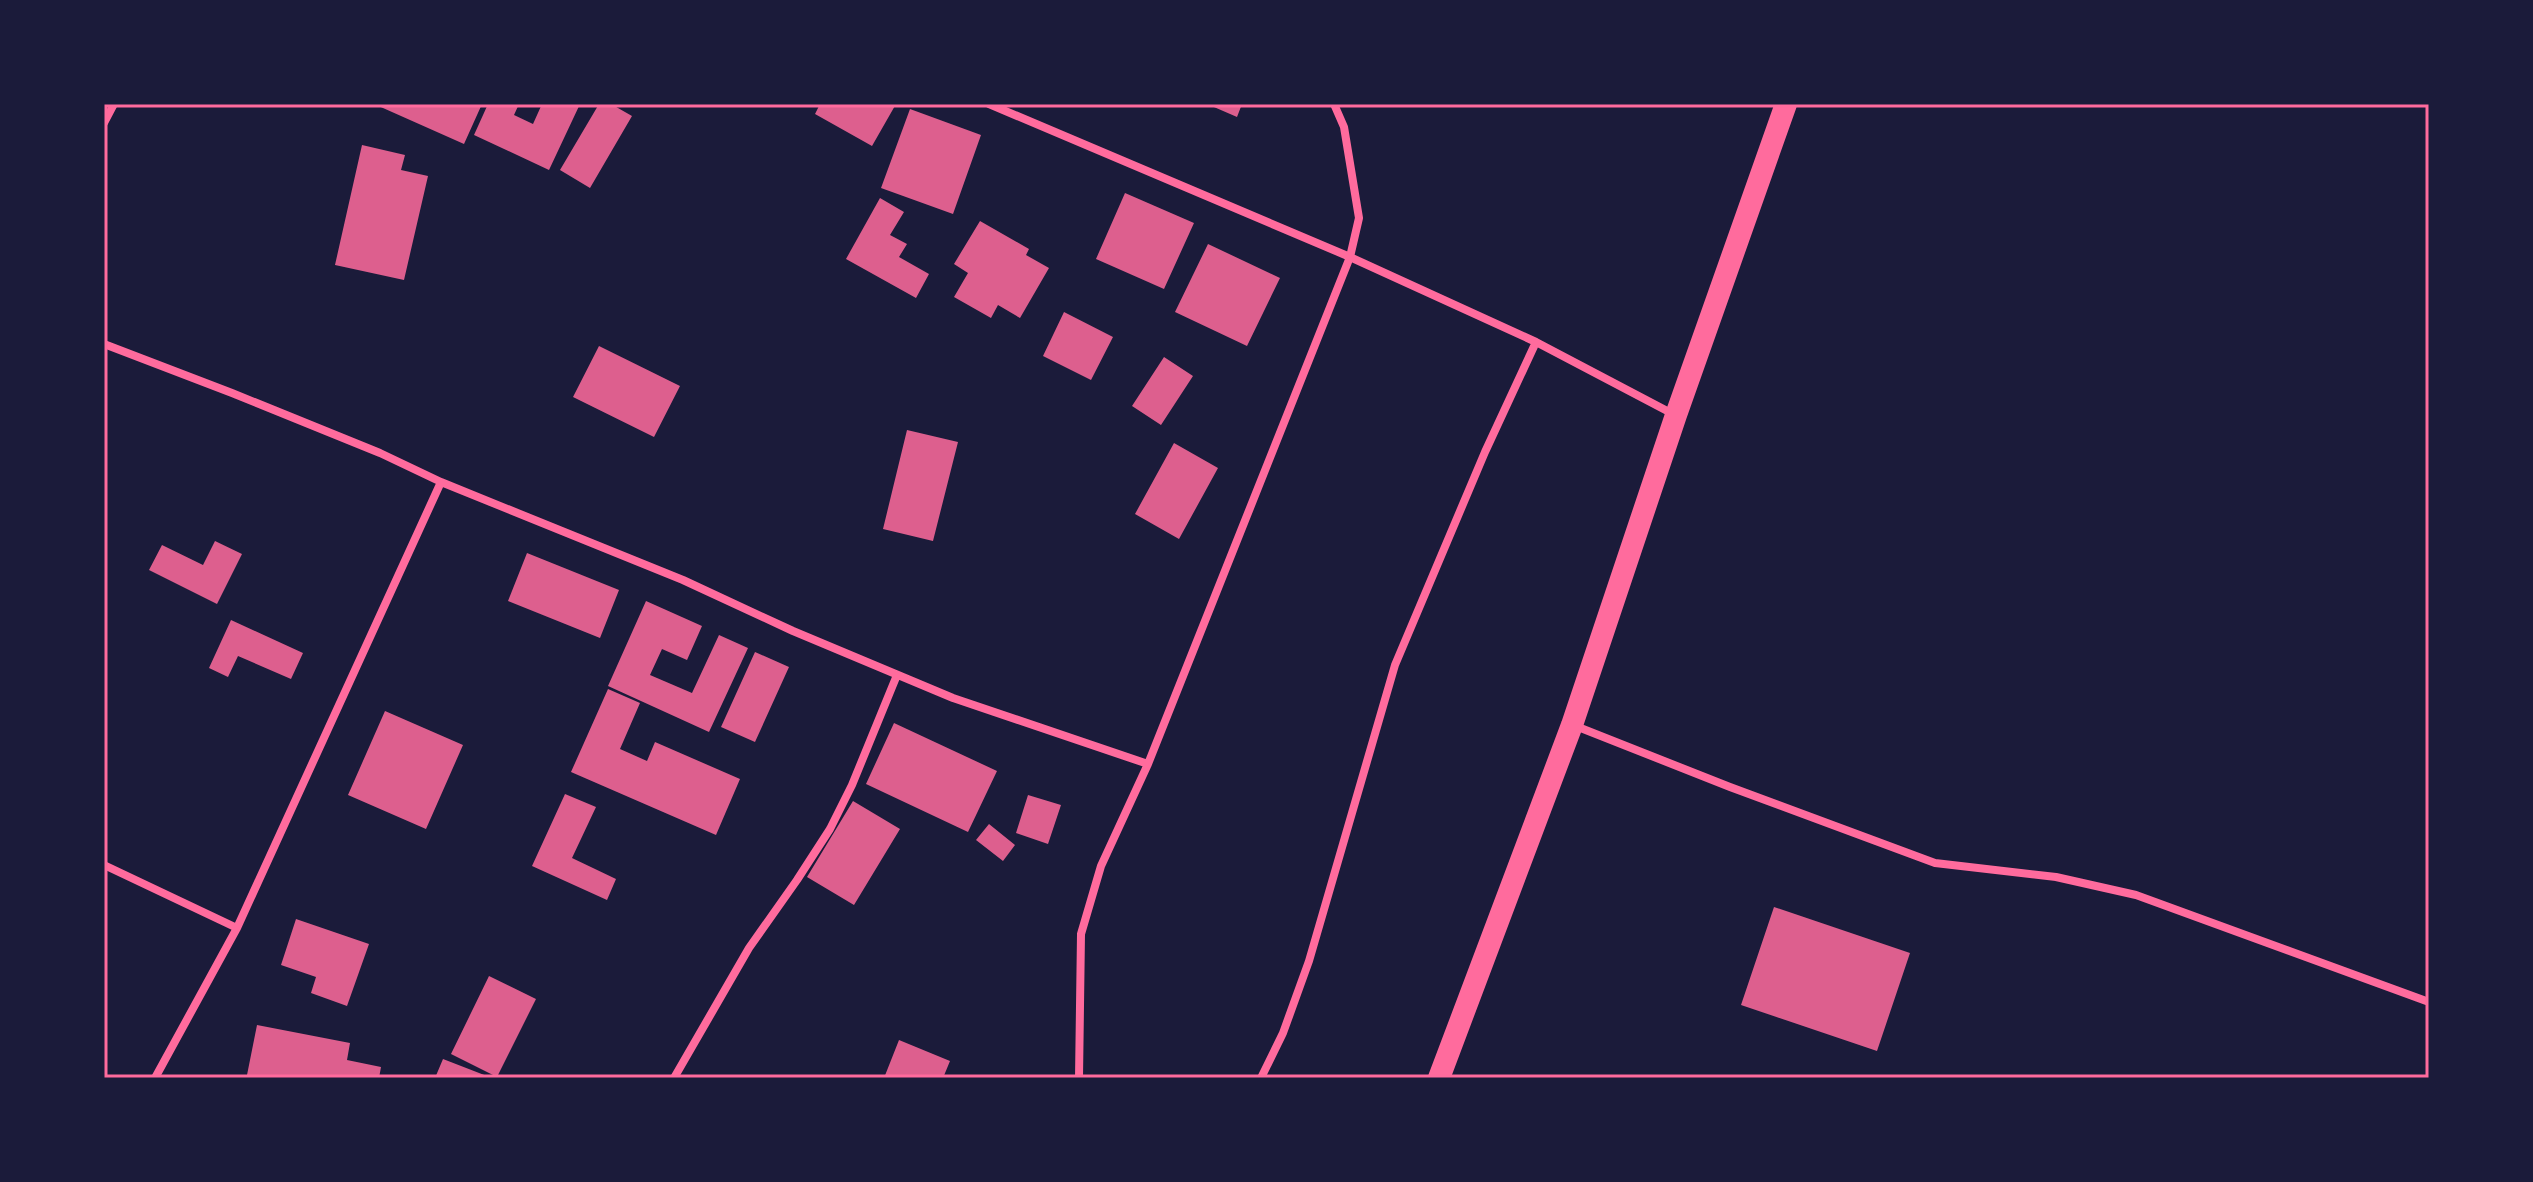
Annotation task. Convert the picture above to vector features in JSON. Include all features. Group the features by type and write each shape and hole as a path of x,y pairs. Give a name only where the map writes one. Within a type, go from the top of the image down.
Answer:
{"highway":[{"path":"1439,1078 1572,725 1676,415 1786,104"}],"street":[{"path":"104,123 114,104"},
{"path":"989,104 1350,257 1536,342 1676,415"},
{"path":"1079,1078 1081,934 1101,866 1148,764 1350,257 1359,218 1344,127 1334,104"},
{"path":"1261,1078 1283,1033 1309,961 1395,665 1485,452 1536,342"},
{"path":"104,344 380,453 441,482 683,580 953,698 1148,764"},
{"path":"155,1078 237,928 441,482"},
{"path":"674,1078 749,948 830,829 852,785 897,675"},
{"path":"1572,725 1935,863 2056,877 2136,895 2429,1002"},
{"path":"104,865 237,928"}],"building":[{"path":"374,104 482,104 464,144"},
{"path":"488,104 519,104 514,115 533,124 542,104 580,104 549,170 474,135"},
{"path":"599,104 611,104 632,116 590,188 560,170"},
{"path":"820,104 896,104 872,146 815,114"},
{"path":"1207,104 1242,104 1237,117"},
{"path":"910,109 981,135 953,214 881,188"},
{"path":"362,145 405,155 401,170 428,176 404,280 335,265"},
{"path":"1125,193 1194,223 1164,289 1096,259"},
{"path":"880,198 904,212 890,235 907,244 899,257 929,274 916,298 846,259"},
{"path":"980,221 1029,249 1026,255 1049,268 1020,318 998,305 991,318 954,297 968,273 954,264"},
{"path":"1208,244 1280,278 1247,346 1175,312"},
{"path":"1064,312 1113,337 1091,380 1043,356"},
{"path":"599,346 680,386 654,437 573,397"},
{"path":"1164,357 1193,376 1161,425 1132,406"},
{"path":"907,430 958,442 933,541 883,529"},
{"path":"1174,443 1218,468 1179,539 1135,514"},
{"path":"215,541 242,554 217,604 149,570 162,545 203,565"},
{"path":"527,553 619,590 600,638 508,601"},
{"path":"646,601 702,626 687,660 662,649 650,675 692,693 719,635 748,648 709,732 608,686"},
{"path":"231,620 303,653 291,679 238,656 228,677 209,668"},
{"path":"755,652 789,667 755,742 721,727"},
{"path":"608,689 640,703 620,749 647,761 655,742 740,779 716,835 571,772"},
{"path":"385,711 463,745 426,829 348,795"},
{"path":"894,723 997,771 968,832 866,784"},
{"path":"565,794 596,807 572,858 616,879 607,900 532,866"},
{"path":"1028,795 1061,805 1048,844 1016,833"},
{"path":"853,801 900,829 854,905 807,877"},
{"path":"989,824 1015,845 1003,861 976,840"},
{"path":"1774,907 1910,953 1877,1051 1741,1005"},
{"path":"296,919 369,944 347,1006 311,993 316,977 281,965"},
{"path":"489,976 536,999 497,1077 451,1054"},
{"path":"257,1025 350,1043 347,1060 381,1067 379,1078 265,1078 247,1075"},
{"path":"899,1040 950,1061 943,1078 884,1078"},
{"path":"443,1059 492,1078 435,1078"}]}
